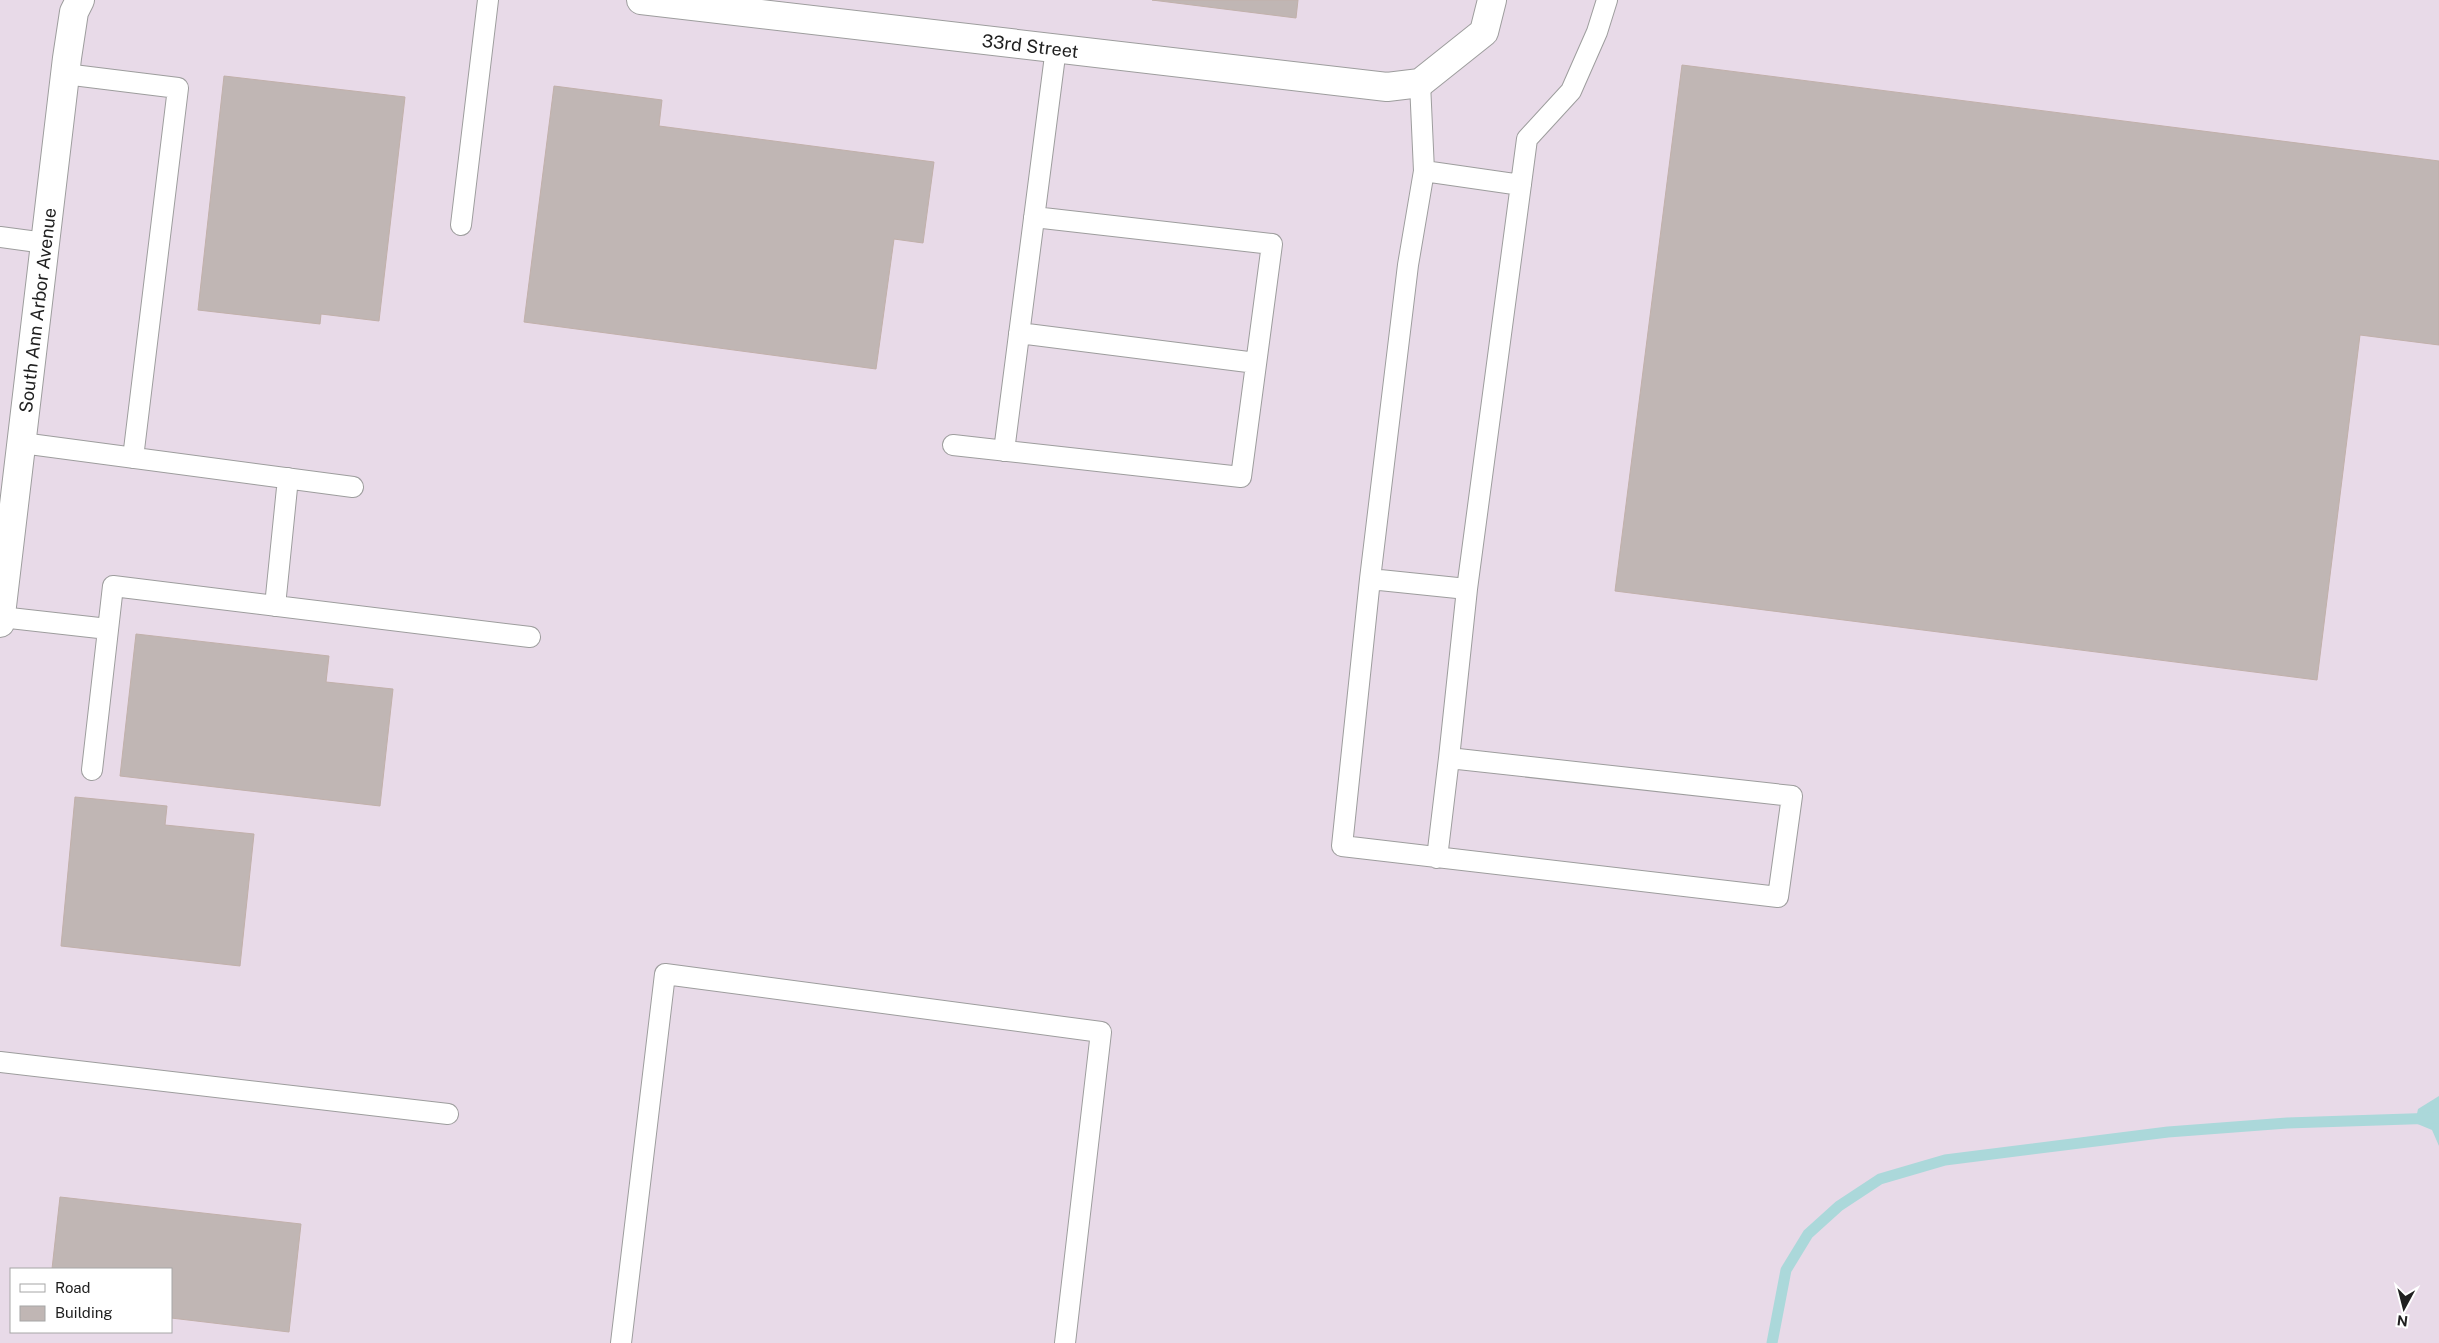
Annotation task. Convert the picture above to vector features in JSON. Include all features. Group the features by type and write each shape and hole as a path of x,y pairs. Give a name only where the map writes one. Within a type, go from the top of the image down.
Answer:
{"street":[{"name":"South Ann Arbor Avenue","path":"1,606 65,74 74,12 80,0"},
{"name":"33rd Street","path":"641,0 753,7 1056,48 1387,87 1420,83"},
{"path":"1420,83 1484,32 1492,0"}],"lane":[{"path":"461,225 488,0"},
{"path":"1437,858 1467,589 1526,139 1571,91 1597,32 1607,0"},
{"path":"1004,451 1056,48"},
{"path":"65,74 178,88 133,458"},
{"path":"1420,83 1424,171 1408,265 1370,579 1342,846 1778,897 1792,796 1449,758"},
{"path":"1424,171 1521,185"},
{"path":"953,445 1241,478 1272,244 1034,217"},
{"path":"0,237 45,243"},
{"path":"1019,333 1256,363"},
{"path":"22,443 353,487"},
{"path":"275,606 288,478"},
{"path":"1370,579 1467,589"},
{"path":"92,770 113,586 530,637"},
{"path":"1,606 108,629"},
{"path":"620,1343 666,974 1101,1032 1065,1343"},
{"path":"0,1062 448,1114"}],"shaded area":[{"path":"0,0 2439,0 2439,1343 0,1343"}],"water":[{"path":"2439,1096 2439,1146 2432,1130 2415,1123 2418,1109"}],"building":[{"path":"1152,0 1298,0 1296,18"},
{"path":"1682,65 2439,161 2439,345 2360,335 2317,680 1615,591"},
{"path":"224,76 405,97 379,321 321,314 320,324 198,310"},
{"path":"554,86 662,100 659,126 934,162 923,243 894,239 876,369 524,322"},
{"path":"136,634 329,656 326,682 393,689 380,806 120,776"},
{"path":"75,797 167,806 165,825 254,834 240,966 61,946"},
{"path":"60,1197 301,1224 289,1332 172,1318 172,1268 52,1268"}],"waterway":[{"path":"1772,1343 1786,1270 1808,1234 1839,1206 1880,1179 1945,1160 2168,1132 2287,1123 2439,1118"}]}
